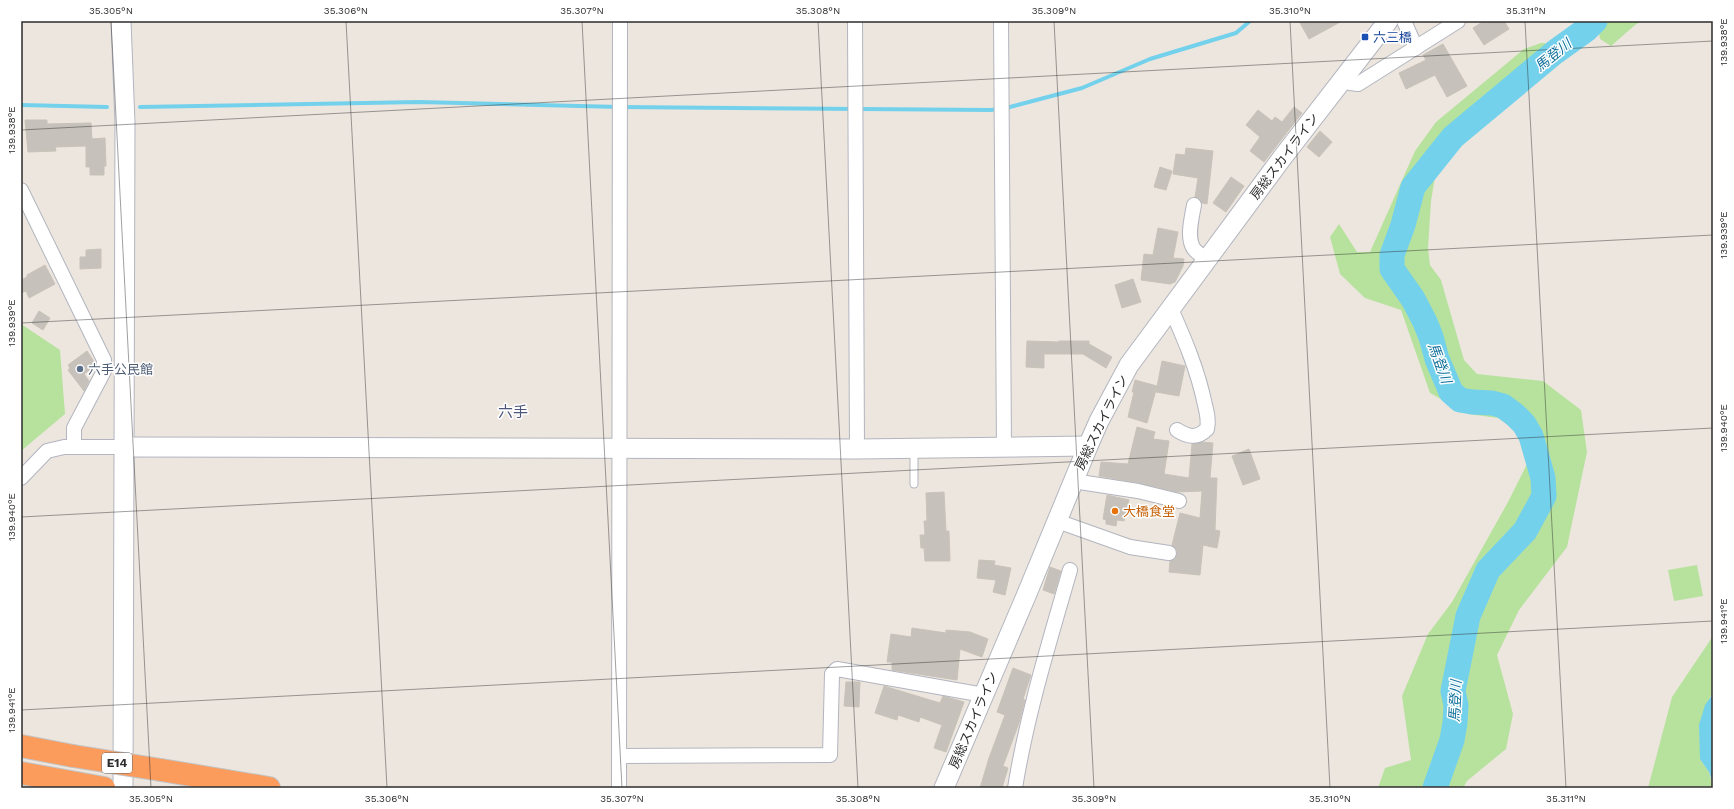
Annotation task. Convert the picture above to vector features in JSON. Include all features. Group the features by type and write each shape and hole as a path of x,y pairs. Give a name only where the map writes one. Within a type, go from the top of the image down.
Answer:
{"highway":[{"name":"E14","path":"21,746 269,788"},
{"name":"E14","path":"21,773 104,788"}],"street":[{"path":"121,21 125,123 123,788"},
{"path":"620,21 620,788"},
{"path":"855,21 857,449"},
{"path":"1001,21 1004,448"},
{"name":"房総スカイライン","path":"944,788 1088,446 1099,421 1129,365 1343,78 1388,21"},
{"path":"1404,21 1416,48"},
{"path":"1343,78 1350,83 1358,84 1458,21"},
{"path":"21,190 104,360 104,370 74,428 74,447"},
{"path":"1194,205 1191,225 1191,244 1206,260"},
{"path":"1171,309 1187,344 1201,386 1209,423 1207,429 1198,436 1185,435 1177,430"},
{"path":"21,478 48,451 64,447 857,449 1088,446"},
{"path":"1073,481 1138,491 1179,501"},
{"path":"1057,521 1130,547 1168,553"},
{"path":"1015,788 1022,746 1035,692 1070,570"},
{"path":"620,756 830,755 832,674 837,669 984,695"}],"lane":[{"path":"914,448 914,484"}],"green space":[{"path":"1605,21 1642,21 1635,25 1611,46 1600,39 1598,28"},
{"path":"1541,43 1556,43 1485,97 1440,147 1431,201 1428,248 1430,265 1441,280 1464,360 1477,374 1543,381 1581,410 1587,452 1567,547 1519,610 1497,655 1513,714 1506,749 1467,781 1463,788 1378,788 1385,768 1411,760 1402,696 1428,634 1452,602 1508,502 1535,448 1513,420 1468,414 1430,393 1401,310 1365,298 1340,274 1330,237 1339,224 1357,252 1370,252 1415,151 1436,122 1524,49"},
{"path":"21,324 60,350 65,414 21,451"},
{"path":"1697,565 1703,596 1674,601 1668,570"},
{"path":"1713,636 1713,694 1710,697 1700,759 1709,772 1713,788 1648,788 1672,697"}],"water":[{"path":"1713,694 1713,784 1709,772 1700,759 1699,725 1705,705"}],"building":[{"path":"1299,21 1342,21 1309,39"},
{"path":"1484,21 1504,21 1509,29 1484,45 1473,28"},
{"path":"1443,44 1467,86 1447,97 1435,75 1406,89 1399,73 1426,60 1423,55"},
{"path":"1294,107 1302,113 1264,162 1250,151 1260,137 1246,125 1258,110 1272,121 1275,117 1282,122"},
{"path":"25,120 47,120 47,124 91,123 92,139 105,138 106,166 104,166 104,175 90,175 90,167 86,167 86,146 55,147 56,151 28,152"},
{"path":"1320,131 1332,142 1319,157 1307,147"},
{"path":"1186,148 1213,151 1207,204 1202,203 1199,198 1195,197 1198,178 1173,174 1176,154 1185,155"},
{"path":"1160,167 1172,171 1166,190 1154,187"},
{"path":"1231,177 1244,186 1226,212 1213,203"},
{"path":"1158,228 1178,232 1173,258 1184,259 1183,266 1175,282 1170,284 1141,280 1144,254 1153,255"},
{"path":"101,249 101,268 80,269 80,257 86,257 86,250"},
{"path":"45,265 55,284 29,298 26,291 21,293 21,280"},
{"path":"1133,279 1141,302 1122,308 1115,285"},
{"path":"39,311 50,318 43,330 32,323"},
{"path":"1027,341 1089,341 1089,344 1112,357 1106,368 1083,354 1044,354 1044,368 1026,367"},
{"name":"六手公民館","path":"87,351 96,365 84,374 89,381 84,391 68,370 70,368 68,365"},
{"path":"1162,361 1185,366 1179,396 1156,392"},
{"path":"1135,380 1157,386 1147,423 1128,417 1134,392 1132,392"},
{"path":"1137,427 1155,432 1153,439 1169,441 1164,474 1189,478 1192,444 1202,442 1213,443 1210,478 1217,478 1215,530 1220,531 1217,548 1203,545 1200,575 1169,572 1170,561 1175,559 1177,555 1177,550 1172,545 1180,513 1200,518 1202,491 1177,492 1099,476 1101,462 1128,464"},
{"path":"1249,449 1260,479 1243,485 1232,456"},
{"path":"944,492 946,531 949,531 950,561 925,561 924,548 921,548 920,535 925,535 924,521 927,521 926,493"},
{"name":"大橋食堂","path":"1107,495 1129,500 1124,521 1117,520 1116,526 1106,524 1106,520 1103,519"},
{"path":"979,560 995,561 994,565 1011,568 1005,595 993,592 996,580 977,578"},
{"path":"1050,567 1061,571 1054,594 1043,590"},
{"path":"912,628 946,633 946,630 970,632 988,639 982,657 960,649 957,680 892,670 892,662 887,662 891,634 911,637"},
{"path":"1013,668 1031,675 1023,699 1025,700 1019,723 1003,766 1008,768 1002,788 980,788 989,758 1005,715 997,712"},
{"path":"846,682 860,682 859,707 844,706"},
{"path":"884,686 940,703 943,696 964,702 946,752 934,748 942,725 920,717 919,722 898,715 897,720 875,713"}],"waterway":[{"path":"140,107 419,102 620,107 991,110 1006,108 1082,88 1150,59 1236,33 1250,21"},
{"name":"馬登川","path":"1435,788 1452,740 1456,705 1453,691 1468,616 1488,570 1525,531 1544,496 1543,478 1531,436 1524,424 1515,415 1503,406 1492,403 1460,400 1451,392 1437,359 1425,322 1413,299 1392,269 1392,255 1403,225 1413,187 1453,137 1555,52 1587,29 1595,21"},
{"path":"21,105 107,107"}],"place":[{"name":"六三橋","path":"1365,37"},
{"name":"六手公民館","path":"80,369"},
{"name":"大橋食堂","path":"1115,511"}],"district":[{"name":"六手","path":"513,412"}]}
